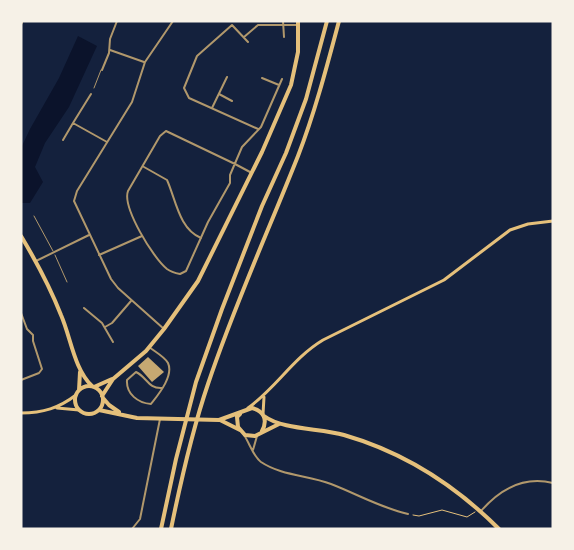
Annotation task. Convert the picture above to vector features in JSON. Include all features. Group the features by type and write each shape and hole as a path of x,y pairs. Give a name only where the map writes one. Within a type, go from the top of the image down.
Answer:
{"main road":[{"path":"161,529 191,402 222,309 306,99 327,21"},
{"path":"171,529 201,405 246,279 299,155 320,92 339,21"},
{"path":"99,410 113,379 149,347 198,281 252,172 291,85 298,52 298,23"},
{"path":"21,413 56,408 79,410 89,414 99,410 137,418 219,420 240,413 265,395 308,348 444,280 510,230 528,224 553,221"},
{"path":"21,236 36,261 62,316 79,368 93,387 100,391 109,405 123,414"},
{"path":"79,368 78,392 75,401 79,410"},
{"path":"56,408 78,392 113,379"},
{"path":"261,432 265,423 262,407 265,395"},
{"path":"248,408 256,408 279,424 325,430 380,447 436,476 480,510 499,529"},
{"path":"240,413 237,422 241,432"},
{"path":"219,420 250,436 279,424"}],"street":[{"path":"102,70 117,21"},
{"path":"164,329 118,288 77,210 75,198 132,102 145,62 173,21"},
{"path":"283,23 284,37"},
{"path":"244,37 258,25 298,23"},
{"path":"248,42 232,25 198,56 184,84 185,93 189,98 258,129"},
{"path":"110,50 145,62"},
{"path":"212,108 227,77"},
{"path":"262,78 279,85"},
{"path":"252,172 235,164 166,131 160,136 126,197 142,236 164,266 174,273 180,274 186,271 230,183 230,175 235,164 244,145 256,134 282,79"},
{"path":"63,140 91,94"},
{"path":"219,94 232,101"},
{"path":"74,123 108,142"},
{"path":"143,167 167,180 178,211 189,231 201,238"},
{"path":"36,261 89,235"},
{"path":"99,255 142,236"},
{"path":"105,327 112,323 132,300"},
{"path":"84,308 98,318 113,342"},
{"path":"21,313 27,329 33,335 42,369 39,373 21,380"},
{"path":"149,347 168,363 169,369 162,388 151,404 143,404 136,400 126,386 127,380 136,372 142,374 150,386 162,388"},
{"path":"132,529 140,519 160,419"},
{"path":"241,432 259,461 268,466 332,484 372,502 408,514"},
{"path":"253,450 254,443 261,432"},
{"path":"480,510 494,497 515,485 537,480 553,483"}],"lane":[{"path":"94,88 102,70"},
{"path":"33,216 68,282"}],"path":[{"path":"21,26 23,21"},
{"path":"408,514 418,516 442,510 467,517 480,510"}],"water":[{"path":"78,36 97,46 69,107 45,143 35,167 43,182 30,203 22,203 21,148 59,78"}],"building":[{"path":"148,357 164,372 152,382 138,366"}]}
